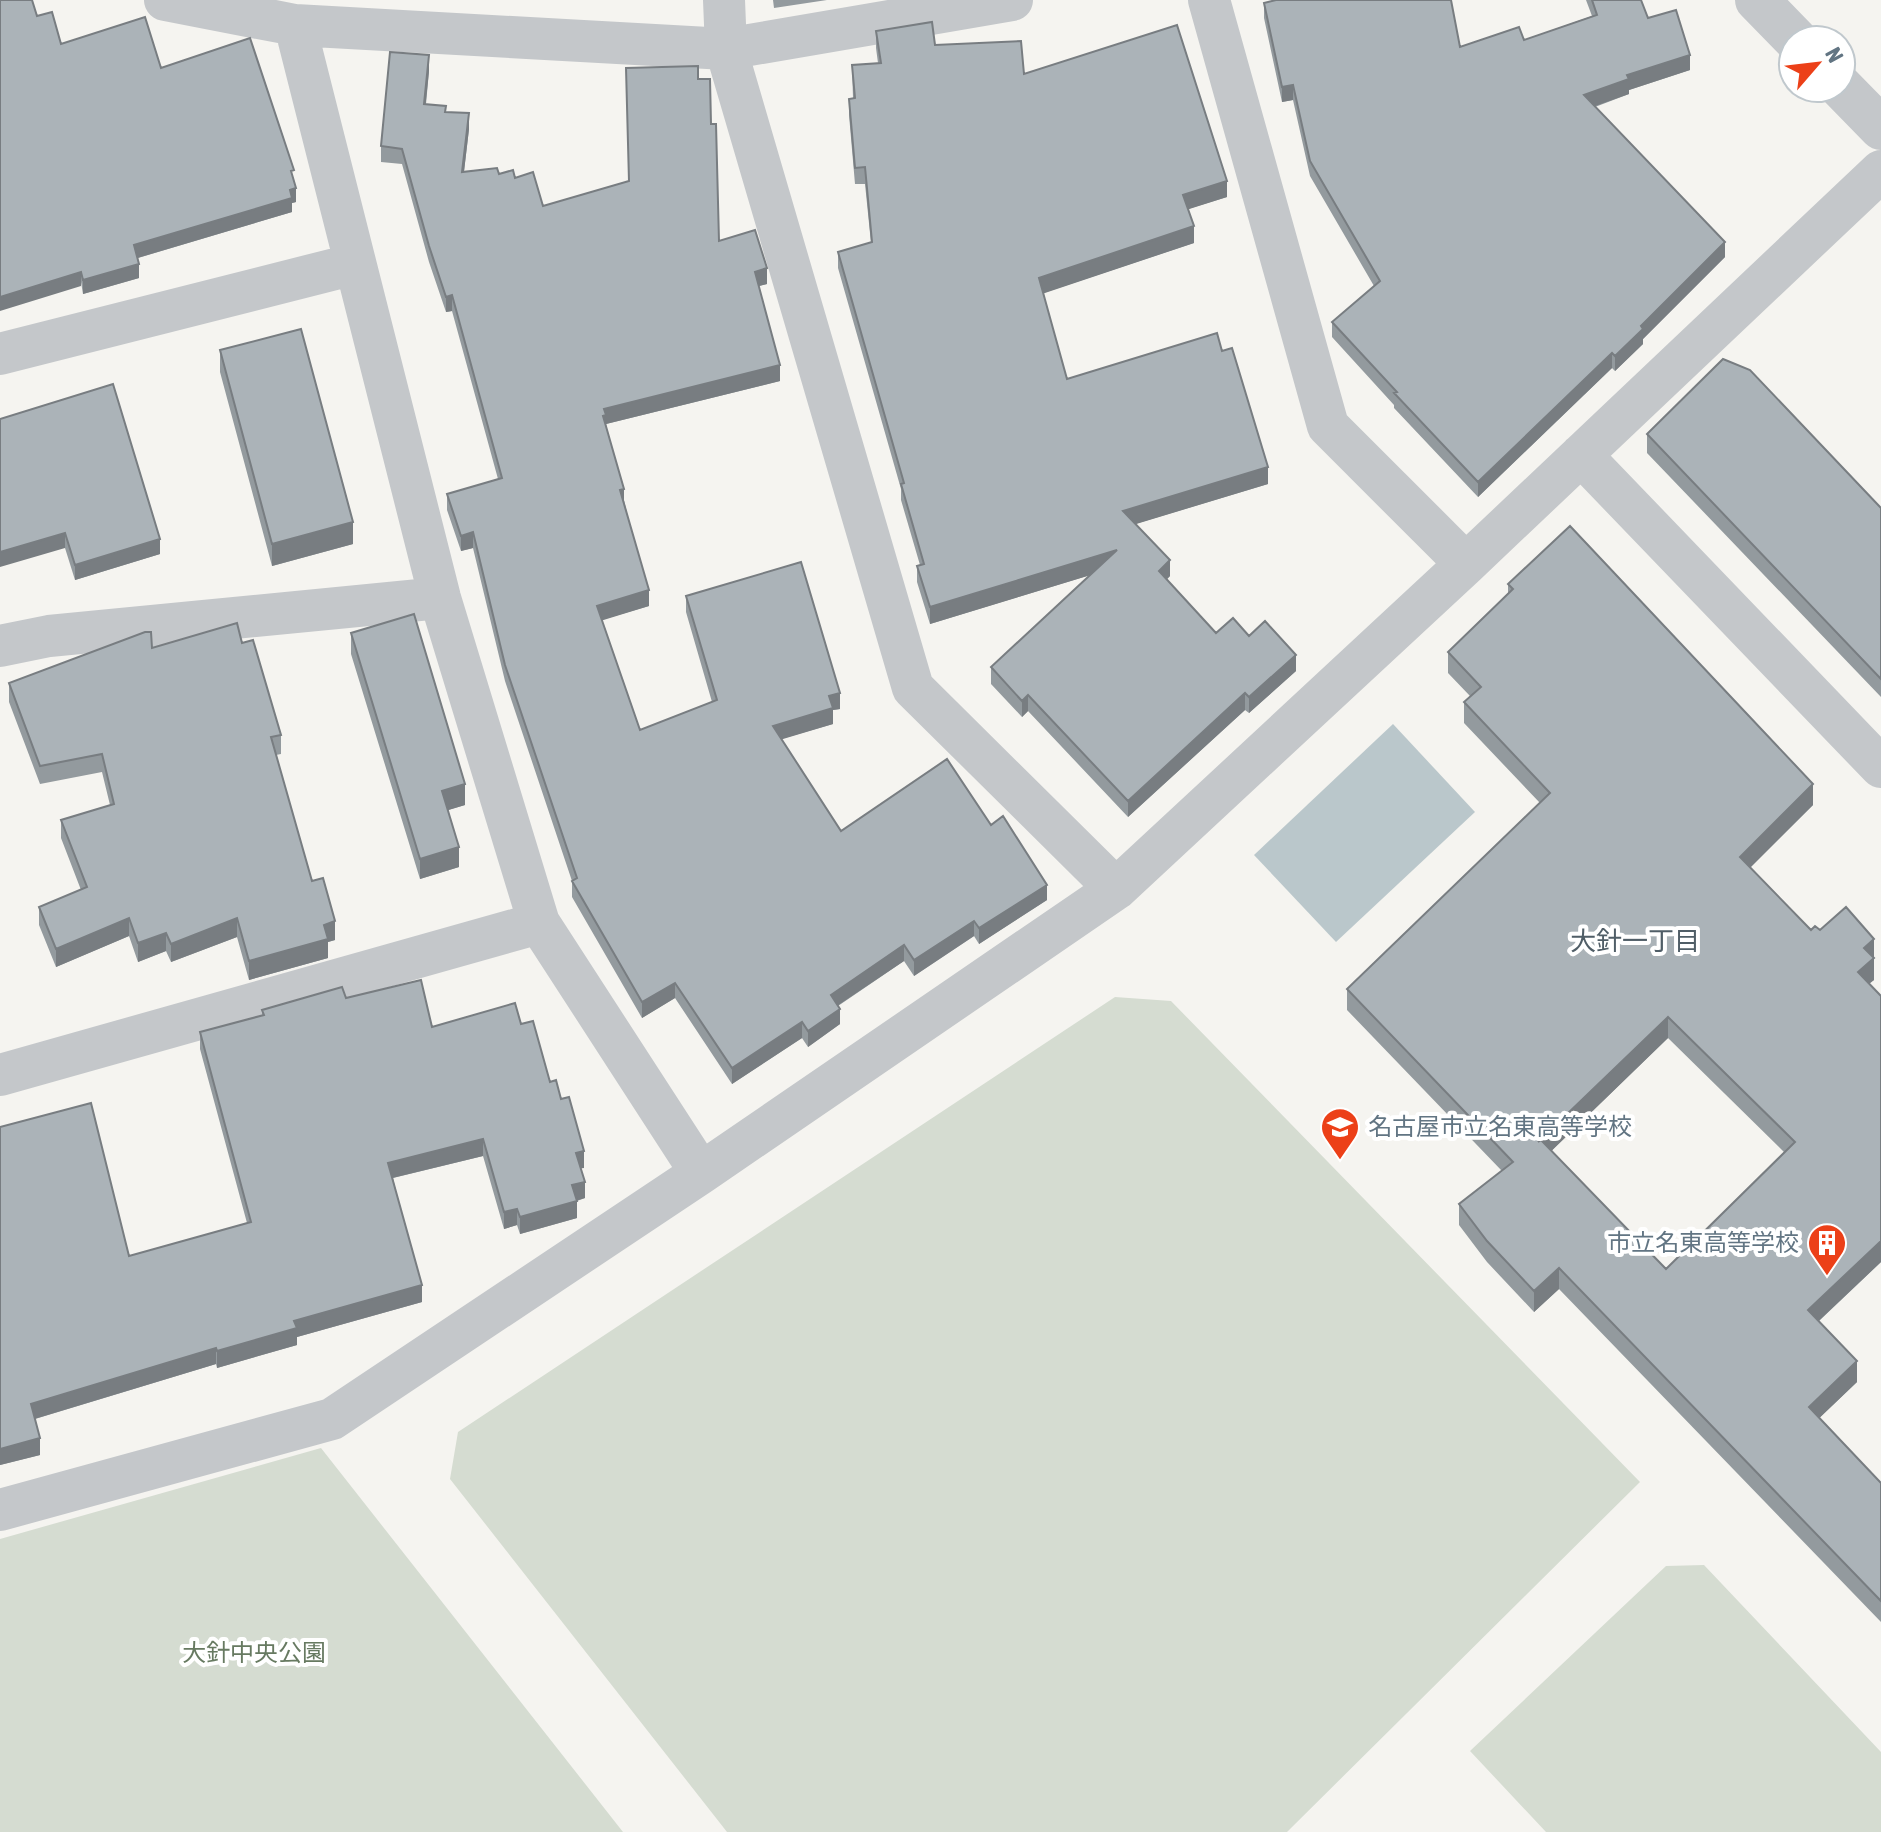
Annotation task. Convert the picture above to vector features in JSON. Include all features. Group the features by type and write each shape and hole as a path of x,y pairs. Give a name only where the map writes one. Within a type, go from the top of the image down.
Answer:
{"street":[{"path":"165,0 295,25 726,49 1012,0"},
{"path":"724,0 726,49 913,688 1116,889"},
{"path":"1209,0 1328,426 1466,564"},
{"path":"1757,0 1780,24"},
{"path":"295,25 440,598 539,923 701,1173"},
{"path":"1857,103 1881,128"},
{"path":"0,1510 332,1419 701,1173 1116,889 1466,564 1881,171"},
{"path":"0,354 355,264"},
{"path":"1581,455 1881,767"},
{"path":"0,646 49,636 440,598"},
{"path":"0,1075 539,923"}],"green space":[{"path":"1115,997 1171,1001 1640,1482 1287,1832 727,1832 450,1479 458,1432"},
{"name":"大針中央公園","path":"321,1448 623,1832 0,1832 0,1539"},
{"path":"1704,1565 1881,1752 1881,1832 1546,1832 1470,1751 1666,1566"}],"shaded area":[{"path":"1393,724 1475,812 1336,942 1254,855"}],"building":[{"path":"0,0 32,0 37,16 52,12 61,44 145,17 161,68 250,38 294,170 291,171 296,188 290,190 292,198 134,245 139,264 83,280 81,272 0,297"},
{"path":"1276,0 1451,0 1460,47 1519,27 1524,40 1597,15 1592,0 1641,0 1648,18 1676,10 1690,55 1627,75 1629,79 1584,95 1725,242 1641,326 1643,329 1615,356 1612,353 1478,482 1332,322 1380,281 1310,161 1293,85 1282,87 1264,3"},
{"path":"932,22 935,45 1021,41 1024,74 1177,25 1227,181 1183,195 1194,226 1039,278 1067,379 1217,333 1222,351 1232,348 1268,467 1123,511 1170,560 1159,571 1216,633 1233,618 1249,636 1265,621 1296,655 1249,697 1245,693 1128,801 1028,695 1022,701 991,667 1117,550 930,607 917,566 924,564 901,484 904,483 838,252 872,242 865,167 855,168 849,99 855,98 852,65 881,63 876,31"},
{"path":"390,52 429,55 424,104 446,106 445,112 469,113 462,172 497,168 499,174 513,170 515,178 533,172 543,206 629,181 626,68 698,66 698,79 710,79 711,124 716,124 719,241 755,230 767,268 755,272 780,365 604,409 606,415 603,416 624,489 620,490 649,590 597,606 640,730 717,700 686,596 801,562 840,693 829,696 833,708 773,726 841,831 947,759 991,825 1003,816 1047,885 979,928 974,921 914,960 904,945 831,995 840,1009 808,1031 802,1022 732,1068 675,983 642,1002 572,881 577,878 505,665 473,532 461,536 447,494 502,478 452,295 446,297 402,149 381,146"},
{"path":"301,329 353,522 272,544 220,350"},
{"path":"1723,359 1750,370 1881,508 1881,679 1647,434"},
{"path":"113,384 160,539 75,565 65,533 0,552 0,419"},
{"path":"1570,526 1813,784 1740,857 1811,930 1815,926 1820,930 1846,907 1874,939 1864,948 1874,958 1858,972 1881,996 1881,1241 1808,1310 1857,1361 1809,1407 1881,1483 1881,1601 1559,1268 1534,1291 1487,1241 1459,1204 1513,1162 1347,989 1550,793 1464,702 1481,687 1448,652 1513,589 1508,584","holes":["1668,1017 1795,1142 1666,1269 1541,1140 1538,1142"]},
{"path":"414,614 465,784 442,791 459,847 420,859 351,633"},
{"path":"237,623 242,643 253,640 281,735 271,737 312,881 323,878 335,921 324,925 328,939 249,961 237,918 171,944 166,933 138,943 129,918 56,949 39,907 87,887 61,820 114,804 102,754 40,766 9,683 145,632 151,632 152,648"},
{"path":"421,980 432,1027 515,1003 521,1024 533,1021 550,1082 556,1080 561,1099 569,1097 584,1151 576,1153 585,1182 572,1185 577,1201 520,1217 517,1209 504,1212 483,1139 388,1163 422,1285 294,1321 297,1328 217,1351 216,1348 31,1404 40,1438 0,1449 0,1127 91,1103 129,1256 251,1222 200,1032 264,1015 262,1010 342,987 346,998"}],"place":[{"name":"名古屋市立名東高等学校","path":"1340,1161"},
{"name":"市立名東高等学校","path":"1827,1277"}],"district":[{"name":"大針一丁目","path":"1635,941"}]}
